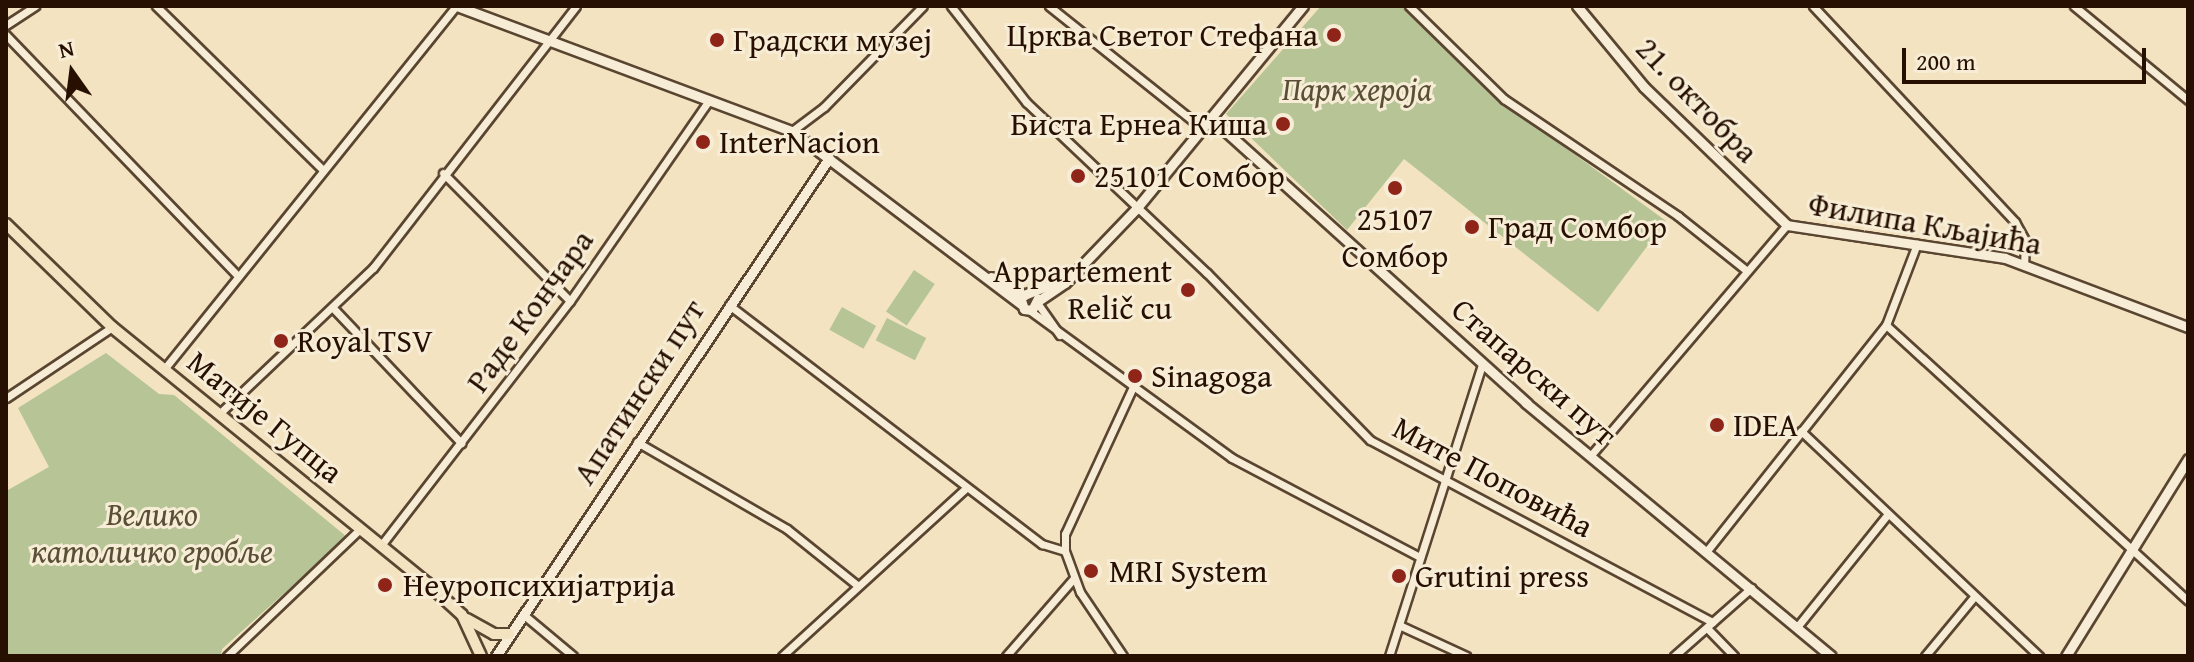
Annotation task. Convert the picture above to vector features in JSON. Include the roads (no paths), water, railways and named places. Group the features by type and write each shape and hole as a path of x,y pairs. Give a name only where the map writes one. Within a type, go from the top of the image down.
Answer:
{"main road":[{"path":"456,6 792,131 984,276 1030,302 1069,277 1136,209 1303,6"},
{"name":"21. октобра","path":"1577,6 1644,87 1787,225"},
{"name":"Стапарски пут","path":"1211,118 1482,364 1831,656"},
{"name":"Апатински пут","path":"496,656 727,304 829,158"},
{"name":"Матије Гупца","path":"6,224 112,327 382,544 462,615 481,656"},
{"name":"Филипа Кљајића","path":"1787,225 2024,263 2188,327"},
{"path":"2066,656 2188,459"},
{"path":"462,615 494,634 509,634"}],"street":[{"path":"6,25 35,6"},
{"path":"156,6 321,168"},
{"path":"165,368 321,168 456,6"},
{"path":"220,413 334,309 396,242 443,173 552,43 576,6"},
{"path":"792,131 824,107 923,6"},
{"name":"Мите Поповића","path":"951,6 1026,102 1207,273 1370,440 1710,625 1734,656"},
{"path":"1049,6 1202,128"},
{"path":"1409,6 1504,99 1678,216 1746,270"},
{"path":"1813,6 2015,222 2025,240 2024,263"},
{"path":"2074,6 2188,100"},
{"path":"6,35 237,275"},
{"name":"Раде Кончара","path":"382,544 570,301 709,100"},
{"path":"443,173 570,301"},
{"path":"1591,455 1787,225"},
{"path":"1706,552 1886,325 1917,244"},
{"path":"1030,302 1061,337 1232,458 1420,557"},
{"path":"727,304 1042,544 1065,551"},
{"path":"334,309 461,443"},
{"path":"1886,325 2188,601"},
{"path":"6,398 112,327"},
{"path":"1389,656 1482,364"},
{"path":"1123,656 1074,578 1065,551 1080,493 1132,389"},
{"path":"1801,431 1973,598 2039,656"},
{"path":"637,442 787,529 857,585"},
{"path":"782,656 966,488"},
{"path":"1797,627 1888,514"},
{"path":"227,656 361,528"},
{"path":"1009,655 1074,578"},
{"path":"1674,656 1751,588"},
{"path":"1925,656 1973,598"},
{"path":"524,615 573,656"},
{"path":"1399,625 1466,656"}],"place":[{"name":"Црква Светог Стефана","path":"1334,35"},
{"name":"Градски музеј","path":"717,40"},
{"name":"Биста Ернеа Киша","path":"1283,124"},
{"name":"InterNacion","path":"703,142"},
{"name":"25101 Сомбор","path":"1078,176"},
{"name":"25107 Сомбор","path":"1395,188"},
{"name":"Град Сомбор","path":"1472,227"},
{"name":"Appartement Relič cu","path":"1188,290"},
{"name":"Royal TSV","path":"281,341"},
{"name":"Sinagoga","path":"1135,376"},
{"name":"IDEA","path":"1717,425"},
{"name":"MRI System","path":"1091,571"},
{"name":"Grutini press","path":"1399,576"},
{"name":"Неуропсихијатрија","path":"385,585"}],"park label":[{"name":"Парк хероја","path":"1357,89"},
{"name":"Велико католичко гробље","path":"152,534"}]}
